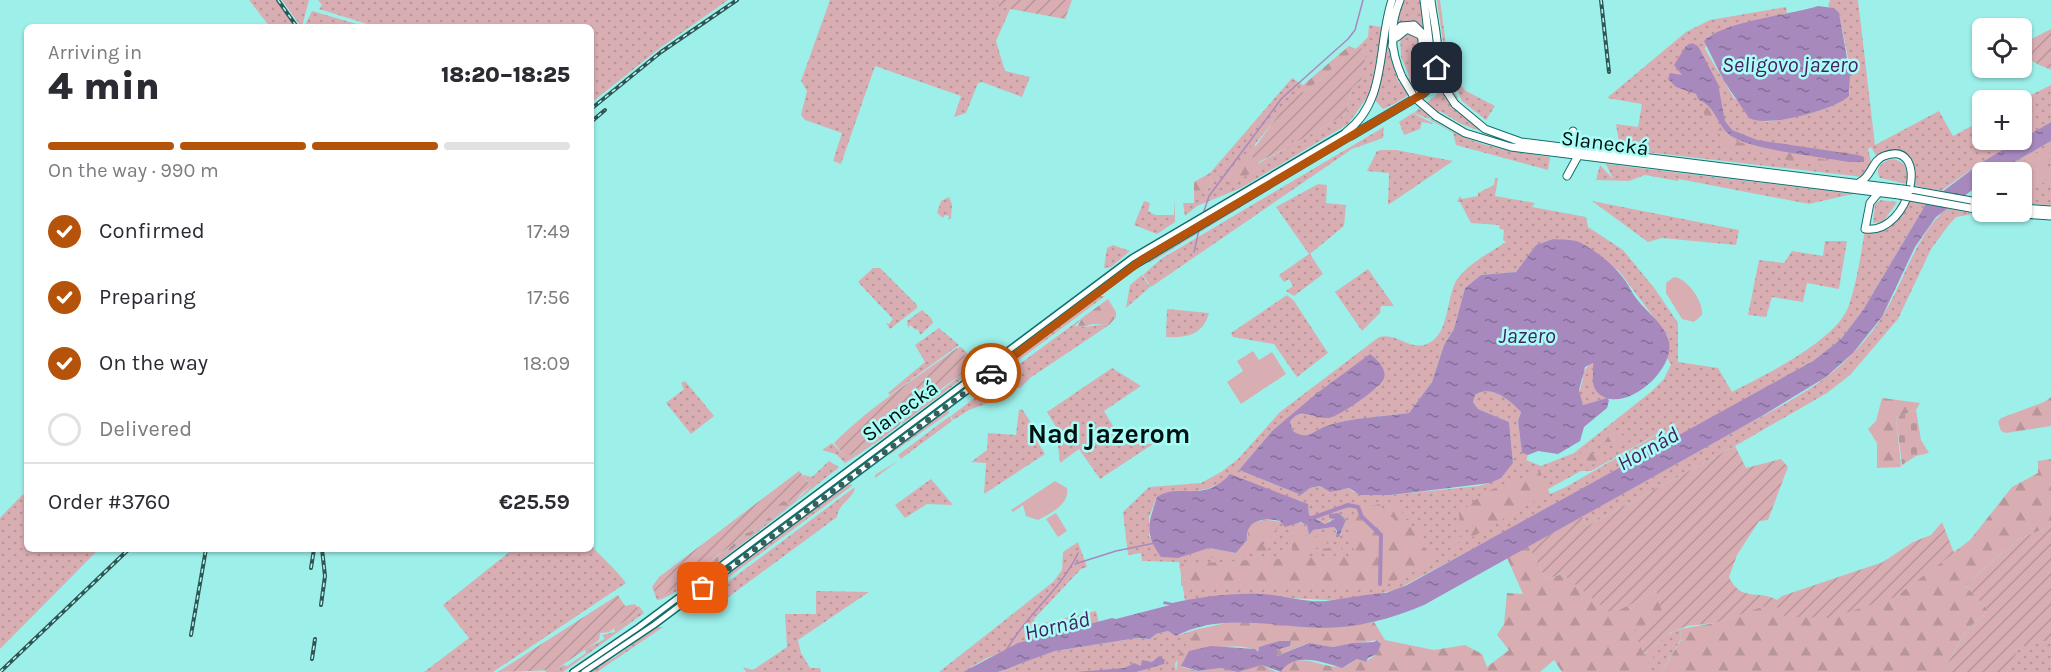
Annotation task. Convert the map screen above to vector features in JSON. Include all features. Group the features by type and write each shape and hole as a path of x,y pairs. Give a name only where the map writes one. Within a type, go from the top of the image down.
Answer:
{"highway":[{"path":"1349,134 1373,95 1392,0"},
{"path":"1400,0 1392,27 1392,46 1404,76 1417,93 1437,115 1479,134 1503,141 1513,140"},
{"path":"1424,0 1430,49 1440,82 1455,105 1485,129 1513,140"},
{"path":"1349,134 1430,88 1437,74 1431,0"},
{"path":"1392,46 1394,35 1403,25 1416,26 1422,37 1425,73 1413,99"},
{"path":"1404,76 1398,52 1398,36 1403,30 1410,29 1422,37"},
{"path":"1349,134 1419,89"},
{"name":"Slanecká","path":"1437,115 1451,126 1484,140 1556,154 1578,153 1880,188 1971,205"},
{"path":"1556,154 1565,161 1568,173 1578,153 1573,131 1565,148"},
{"name":"Slanecká","path":"1513,140 1565,148 1578,153"},
{"path":"1869,207 1868,199 1861,186 1874,165 1884,156 1899,155 1910,165 1913,178 1895,218 1887,226 1874,230 1865,228 1872,198 1880,188 1874,177 1874,165"},
{"path":"2032,209 2051,210"},
{"path":"2032,215 2051,216"}],"main road":[{"name":"Slanecká","path":"573,672 651,618 1132,258 1349,134"},
{"name":"Slanecká","path":"584,672 654,625 1132,267 1349,134"}],"green space":[{"path":"249,0 276,0 293,24 268,24"},
{"path":"282,0 309,0 303,24 299,24"},
{"path":"318,0 728,0 660,48 594,101 594,24 367,24 319,9 322,5"},
{"path":"830,0 1004,0 1012,5 996,41 1005,71 1030,77 1022,97 982,82 978,83 966,113 954,117 961,96 875,66 841,164 833,161 842,133 805,120 801,115 807,91 801,81"},
{"path":"998,0 1072,0 1065,19 999,7"},
{"path":"1403,0 1422,0 1427,49 1434,48 1433,79 1422,91 1425,40 1395,27"},
{"path":"1437,0 1440,0 1452,90 1458,97 1450,103 1476,126 1497,137 1461,124 1440,111 1433,120 1475,142 1505,150 1550,157 1548,170 1456,145 1453,133 1430,120 1437,109 1429,119 1414,113 1438,93 1444,81 1444,46"},
{"path":"1830,0 1858,0 1875,145 1939,111 1953,136 1972,126 1972,150 2003,150 1982,162 1972,162 1972,169 1941,191 1911,185 1912,169 1899,155 1878,159 1871,147 1868,149 1871,161 1863,177 1620,149 1616,124 1638,127 1642,104 1607,98 1686,32 1710,20 1786,7 1787,13 1708,37 1705,49 1734,98 1766,122 1822,110 1842,100 1850,93 1848,58 1839,14 1828,6"},
{"path":"1386,7 1371,92 1348,124 1241,188 1197,206 1185,216 1183,203 1194,203 1194,193 1205,193 1212,183 1210,173 1292,78 1303,85 1227,179 1257,170 1259,163 1288,147 1286,143 1293,139 1295,143 1346,114 1352,88 1359,82 1365,55 1359,46 1368,37 1369,25 1381,27"},
{"path":"312,11 357,24 306,24"},
{"path":"1391,16 1390,56 1399,83 1410,78 1401,57 1400,36 1409,31 1418,37 1421,73 1413,90 1396,103 1383,109 1374,99"},
{"path":"2051,29 2051,70 2032,60 2032,39"},
{"path":"1349,46 1356,49 1306,91 1296,95 1295,92"},
{"path":"1359,46 1366,55 1361,80 1352,88 1346,114 1295,143 1293,140 1287,143 1288,147 1257,163 1250,154 1292,96 1306,91"},
{"path":"1450,72 1466,91 1495,106 1486,120 1462,101"},
{"path":"2051,85 2051,122 2032,133 2032,94"},
{"path":"1709,107 1722,130 1738,142 1846,164 1864,163 1864,166 1832,167 1790,161 1718,144 1720,134 1707,127 1708,118 1705,117 1703,108"},
{"path":"1413,113 1434,124 1422,122 1420,129 1404,135 1399,122"},
{"path":"1384,127 1383,138 1352,149 1151,287 1143,275 1161,259"},
{"path":"1361,134 1151,262 1146,263 1154,256"},
{"path":"2051,141 2051,205 2032,204 2032,162 2014,162"},
{"path":"1253,144 1256,146 1250,154 1259,163 1257,170 1229,185 1227,179"},
{"path":"2051,145 2049,161 2032,170 2032,162 2021,162"},
{"path":"1396,150 1453,161 1388,205 1389,173 1367,171 1377,151"},
{"path":"1892,159 1901,162 1906,167 1907,184 1880,178 1878,175 1880,166"},
{"path":"1606,164 1857,193 1809,204 1679,179 1678,181 1645,175 1629,181 1596,180 1600,165 1613,179"},
{"path":"2050,167 2051,180 2033,187 2032,174"},
{"path":"1210,173 1212,183 1205,193 1194,193 1194,182"},
{"path":"1495,178 1498,178 1495,196 1535,203 1532,207 1586,217 1588,227 1623,250 1655,289 1678,323 1678,362 1718,368 1732,392 1798,356 1815,344 1842,318 1849,305 1857,277 1865,229 1883,228 1904,200 1926,204 1863,310 1841,339 1813,361 1588,487 1396,590 1355,599 1328,600 1224,595 1185,601 1179,562 1142,561 1141,553 1128,555 1123,512 1149,487 1201,483 1221,472 1238,459 1280,412 1379,337 1392,337 1421,346 1435,339 1444,323 1451,294 1458,278 1474,262 1506,242 1503,240 1504,230 1500,229 1499,225 1471,223 1460,202 1457,202 1460,196 1462,199 1478,196 1478,193 1494,185","holes":["1553,239 1579,243 1619,271 1667,335 1669,348 1666,357 1671,364 1664,379 1652,391 1574,453 1541,466 1526,460 1528,455 1522,453 1518,421 1521,412 1506,398 1488,391 1475,395 1473,402 1478,409 1509,422 1513,463 1490,483 1391,495 1353,492 1349,488 1330,492 1320,486 1310,488 1301,495 1239,470 1272,431 1361,361 1378,387 1347,408 1295,415 1290,422 1293,431 1306,435 1326,426 1346,421 1409,413 1432,382 1444,345 1454,329 1465,288 1481,275 1516,272 1536,245","1687,417 1566,487 1550,494 1548,489 1581,471 1591,471","1225,481 1301,501 1308,505 1309,515 1326,524 1330,520 1333,522 1339,513 1346,520 1339,538 1334,527 1313,530 1309,535 1307,525 1298,522 1263,520 1249,527 1247,540 1236,553 1209,548 1184,555 1159,554 1155,543 1149,537 1149,517 1157,497 1216,485"]},
{"path":"1318,184 1327,185 1326,203 1346,205 1344,226 1310,254 1323,274 1294,296 1286,291 1293,286 1289,279 1284,282 1279,275 1309,254 1276,207"},
{"path":"949,197 952,204 951,218 948,220 949,216 945,215 943,218 937,213 941,201"},
{"path":"1175,199 1175,222 1157,234 1134,225 1144,201 1150,203 1148,211 1155,215 1174,215"},
{"path":"1881,200 1897,202 1883,222 1873,223 1875,204"},
{"path":"1592,201 1739,230 1736,245 1662,238 1648,242"},
{"path":"1947,208 1972,214 1956,217 1948,226 1931,249 1898,319 1850,375 1827,393 1735,446 1587,526 1582,516 1783,405 1814,386 1842,364 1878,324 1920,241"},
{"path":"1825,241 1847,241 1839,289 1807,283 1803,302 1772,297 1766,317 1748,315 1759,260 1784,263 1792,251 1823,256"},
{"path":"1113,245 1130,251 1111,267 1104,268 1107,248"},
{"path":"873,268 880,268 917,305 917,308 890,329 886,323 889,324 893,319 858,282"},
{"path":"1368,269 1394,306 1381,306 1380,313 1362,331 1335,292"},
{"path":"1142,275 1150,287 1126,308 1130,285"},
{"path":"1674,277 1689,286 1700,304 1702,315 1694,322 1682,319 1666,293 1666,283"},
{"path":"1287,295 1294,301 1328,353 1297,377 1274,344 1233,337 1231,333"},
{"path":"1099,296 1105,296 1003,372 1011,362"},
{"path":"1108,299 1116,312 1116,317 1109,325 1093,324 1076,329 1082,318"},
{"path":"1167,309 1209,313 1203,326 1193,334 1166,337"},
{"path":"922,310 933,323 920,335 918,329 910,325 908,328 907,321"},
{"path":"1082,318 1075,326 1109,325 1030,378 1020,388 1009,383 1005,375"},
{"path":"939,328 959,345 890,395 888,393 925,362 915,345"},
{"path":"961,347 976,362 974,370 902,424 910,410 915,412 973,365 957,348"},
{"path":"957,348 974,365 915,408 909,407 904,411 906,416 852,455 847,453 844,455 834,443 879,404"},
{"path":"1253,351 1259,360 1272,352 1286,374 1241,404 1227,382 1243,371 1237,361"},
{"path":"1592,362 1595,384 1608,398 1583,405 1579,393 1583,379 1581,374"},
{"path":"1112,368 1141,386 1104,411 1124,444 1153,444 1100,479 1079,449 1060,463 1056,427 1047,412"},
{"path":"685,381 714,416 691,434 666,403 684,389 681,383"},
{"path":"994,383 1005,392 1004,397 969,410 953,420 951,416"},
{"path":"942,388 933,399 915,412 910,410 901,423 887,435 856,456 852,455 905,416 904,411 910,407 915,408"},
{"path":"2051,397 2051,426 2006,433 2001,431 1998,422 2001,418 2044,402"},
{"path":"1882,398 1920,403 1916,410 1896,417 1901,467 1877,468 1877,443 1868,429 1876,421"},
{"path":"948,409 949,413 889,455 897,444"},
{"path":"1022,409 1041,438 1037,441 1045,454 984,494 986,463 971,462 987,450 988,433 1016,435 1019,410"},
{"path":"1916,410 1921,440 1929,453 1916,456 1902,465 1896,417"},
{"path":"950,416 952,421 901,459 898,455"},
{"path":"1611,428 1619,436 1626,435 1630,430 1631,439 1627,442 1603,442 1603,431"},
{"path":"832,443 844,455 847,452 856,456 845,463 836,454 822,450"},
{"path":"1589,445 1597,446 1590,452 1604,459 1604,462 1595,463 1589,467 1580,453"},
{"path":"1735,446 1746,468 1781,459 1788,467 1768,520 1759,521 1737,555 1729,577 1739,590 1745,593 1764,595 1777,600 1782,596 1883,562 1913,542 1931,535 1942,522 1954,553 1895,597 1830,618 1785,617 1774,603 1715,623 1687,626 1669,633 1644,655 1634,631 1663,615 1656,591 1612,614 1562,574 1546,579 1528,546 1582,516 1587,526"},
{"path":"2051,459 2051,526 2019,539 1965,585 1988,610 1966,631 1946,666 1946,672 1661,672 1681,640 1680,629 1715,623 1775,602 1895,597 1970,540 2012,487 2038,473 2038,461"},
{"path":"899,460 875,478 875,475"},
{"path":"829,461 839,467 774,519 689,583 669,596 657,600 652,587 656,594 665,594 686,578 701,572 795,502 811,486 798,469 803,475 812,477"},
{"path":"799,471 811,486 790,502 783,501 777,506 777,511 750,532 744,533 744,536 664,595 656,594 652,587 659,577"},
{"path":"1540,471 1548,493 1469,539 1446,548 1445,544 1472,532 1474,527 1472,525 1460,528 1461,508 1467,507 1485,492"},
{"path":"931,479 953,505 927,504 905,518 895,505"},
{"path":"1055,481 1067,488 1067,494 1062,504 1053,511 1038,520 1026,516 1023,505 1013,512 1011,510"},
{"path":"847,484 853,485 718,585 698,596"},
{"path":"855,487 852,495 840,508 837,517 719,604 713,597 722,590 720,588"},
{"path":"802,493 795,502 700,573 696,572 744,536 744,533 750,532 777,511 777,506 783,501 790,502"},
{"path":"23,494 24,552 96,552 0,649 0,518"},
{"path":"1384,501 1398,503 1403,516 1413,514 1413,518 1405,519 1408,527 1419,526 1422,531 1420,542 1427,553 1435,552 1436,560 1391,582 1366,589 1344,586 1181,586 1181,564 1279,559 1295,549 1288,544 1287,539 1293,536 1304,539 1290,529 1298,525 1309,538 1331,534 1333,543 1310,546 1305,550 1330,548 1333,552 1309,553 1309,558 1334,558 1340,547 1348,559 1354,550 1348,538 1356,509 1380,504 1381,517 1398,525 1395,519 1388,515"},
{"path":"1056,513 1067,531 1058,537 1046,519"},
{"path":"1264,520 1279,522 1277,530 1268,534 1274,542 1267,542 1262,537 1257,540 1269,548 1267,551 1254,556 1250,551 1244,550 1242,554 1249,555 1244,558 1191,558 1191,554 1209,549 1238,554 1243,544 1248,542 1248,529"},
{"path":"2051,526 2051,645 2045,641 2020,646 2007,672 1946,672 1946,666 1966,631 1988,610 1965,585 2019,539"},
{"path":"1078,542 1087,567 1081,569 1034,619 1035,625 1096,611 1099,623 1069,629 987,658 963,672 939,672 1053,582 1062,570 1063,552"},
{"path":"1528,546 1546,579 1562,574 1612,613 1656,591 1664,615 1644,655 1669,633 1672,634 1641,672 1562,672 1554,660 1540,672 1281,672 1287,665 1301,660 1333,667 1347,665 1357,659 1365,662 1377,654 1380,642 1377,640 1333,647 1308,643 1277,656 1277,650 1290,646 1291,641 1279,641 1259,648 1258,652 1245,647 1205,649 1189,652 1182,667 1197,671 1221,668 1239,671 1262,665 1276,672 1176,672 1178,656 1198,629 1252,621 1339,625 1374,622 1385,640 1434,650 1465,645 1482,654 1487,667 1509,650 1497,635 1504,624 1507,593 1523,594 1507,558"},
{"path":"594,548 626,583 493,672 424,672 469,638 443,605 509,552 594,552"},
{"path":"816,591 869,592 798,640 801,653 810,668 820,668 821,672 746,672 743,667 753,670 787,647 785,614 816,614"},
{"path":"618,595 625,606 635,604 640,611 609,632 600,633 599,640 555,670 498,672"},
{"path":"639,606 644,613 563,672 545,672 549,668 555,670 563,665 567,666 586,653 585,649 605,639 602,635 615,632 614,629 640,611 637,607"},
{"path":"657,627 663,627 597,672 588,672 615,657"},
{"path":"1198,629 1175,664 1176,672 998,672 1055,651 1137,638 1150,639 1156,634 1168,631 1176,636"},
{"path":"1680,629 1681,639 1661,672 1641,672 1672,632"},
{"path":"2046,641 2051,645 2051,672 2007,672 2020,645"}],"water":[{"name":"Seligovo jazero","path":"1818,6 1834,8 1839,13 1850,75 1849,96 1830,107 1801,116 1770,121 1749,118 1724,81 1704,41 1726,28"},
{"path":"1692,43 1698,46 1718,84 1725,121 1732,130 1757,140 1858,155 1864,157 1864,162 1848,162 1771,149 1733,137 1723,128 1710,107 1699,100 1696,94 1676,87 1668,79 1670,73 1682,75 1674,65 1686,46"},
{"path":"2051,122 2051,141 2014,162 1982,162 2003,150 2032,150 2032,133"},
{"path":"1972,170 1972,190 1936,217 1915,247 1882,317 1853,353 1826,377 1762,416 1424,605 1374,622 1334,628 1247,623 1211,624 1176,636 1168,631 1156,634 1150,639 1137,638 1055,651 998,672 963,672 1018,643 1170,605 1163,604 1164,601 1172,603 1215,596 1268,594 1324,601 1386,593 1407,585 1813,361 1841,339 1863,310 1926,204"},
{"name":"Jazero","path":"1553,239 1570,240 1595,251 1622,276 1637,299 1663,328 1669,342 1669,353 1656,377 1633,395 1620,399 1608,399 1607,408 1584,427 1580,441 1558,454 1538,451 1528,455 1522,453 1518,421 1521,412 1506,398 1488,391 1475,395 1473,402 1478,409 1509,422 1513,463 1501,478 1490,483 1391,495 1360,495 1349,488 1330,492 1320,486 1310,488 1301,495 1239,470 1272,431 1316,394 1370,354 1384,371 1382,382 1352,406 1332,417 1299,414 1290,422 1293,431 1306,435 1326,426 1346,421 1409,413 1432,382 1444,345 1454,329 1465,288 1481,275 1516,272 1536,245","holes":["1593,363 1593,382 1596,390 1607,398 1583,405 1579,390 1585,367"]},
{"path":"1230,474 1308,504 1309,515 1325,524 1335,519 1329,518 1329,514 1339,513 1346,520 1339,537 1336,537 1337,531 1334,527 1313,530 1309,535 1307,525 1301,522 1285,527 1280,521 1268,519 1252,524 1247,533 1247,540 1236,553 1209,548 1178,558 1161,557 1152,541 1149,528 1157,497 1174,491 1201,491 1211,488"},
{"path":"1377,640 1381,644 1377,654 1368,658 1366,662 1357,659 1342,668 1309,660 1293,662 1281,672 1262,665 1238,672 1221,668 1198,671 1181,666 1189,651 1211,646 1255,649 1258,652 1259,647 1279,641 1291,641 1290,646 1277,650 1277,656 1309,643 1333,647"},
{"path":"1159,656 1165,660 1164,664 1136,672 1075,672 1125,668 1134,663 1141,666 1142,660 1152,662"}],"waterway":[{"path":"1203,214 1209,196 1282,98 1348,39 1355,30 1363,0"},
{"path":"1194,252 1199,230"},
{"path":"1312,518 1348,505 1358,507 1362,517 1381,535 1380,584"},
{"path":"1075,564 1116,551 1155,543"},
{"name":"Hornád","path":"1007,649 1024,624 1063,579 1078,553"}],"railway":[{"path":"278,0 295,24"},
{"path":"594,107 661,52 737,0"},
{"path":"1601,0 1609,72"},
{"path":"594,119 605,110"},
{"path":"0,672 126,552"},
{"path":"191,635 205,552"},
{"path":"311,568 314,552"},
{"path":"321,605 325,576 322,552"},
{"path":"312,659 315,639"}],"way so far":[{"path":"703,588 991,373"}],"district":[{"name":"Nad jazerom","path":"1109,434"}],"route":[{"path":"991,373 1143,259 1424,93 1434,83 1437,68"}]}
